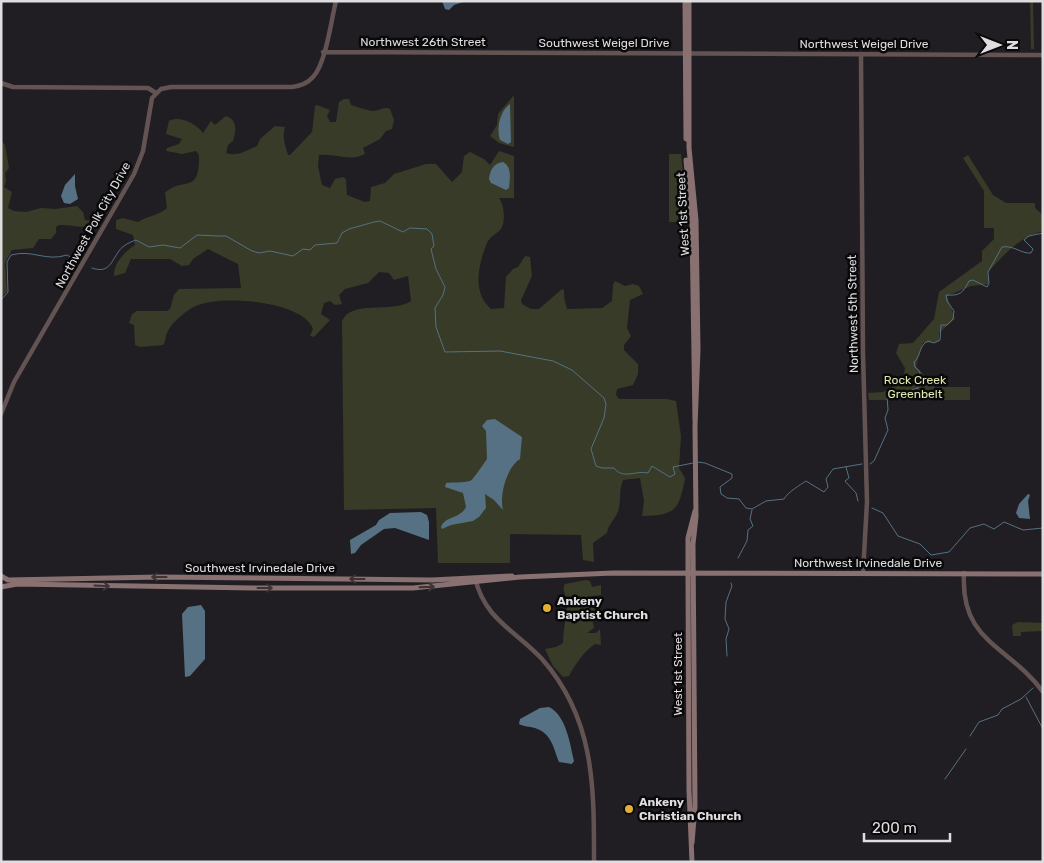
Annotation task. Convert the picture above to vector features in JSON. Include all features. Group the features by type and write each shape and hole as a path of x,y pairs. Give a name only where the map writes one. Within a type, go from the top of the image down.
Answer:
{"main road":[{"name":"West 1st Street","path":"687,1 688,148 696,212 698,350 696,506 691,572 694,809 692,862"},
{"name":"Northwest Irvinedale Drive","path":"691,572 1043,574"},
{"name":"Southwest Irvinedale Drive","path":"1,587 17,584 406,588 520,577 691,572"},
{"name":"Southwest Irvinedale Drive","path":"1,576 8,580 188,577 476,580"}],"street":[{"path":"1,83 13,86 148,88 156,92 171,87 298,86 314,77 324,52 336,1"},
{"name":"Northwest 26th Street","path":"324,52 522,53"},
{"name":"Southwest Weigel Drive","path":"522,53 687,53"},
{"name":"Northwest Weigel Drive","path":"687,53 1043,55"},
{"name":"Northwest 5th Street","path":"862,54 863,348 867,502 863,573"},
{"name":"Northwest Polk City Drive","path":"1,414 14,382 134,174 143,151 151,101 156,92"},
{"path":"964,573 964,602 974,625 1031,677 1043,692"},
{"path":"476,580 488,610 528,645 557,679 577,718 589,756 593,789 594,862"}],"green space":[{"path":"1030,1 1033,1 1034,49 1031,49"},
{"path":"514,95 514,147 499,143 490,136 497,125 498,114"},
{"path":"349,99 351,105 370,111 390,109 394,120 392,129 386,131 380,139 363,148 365,154 354,157 319,155 318,166 322,185 330,188 335,179 343,177 346,179 347,195 365,202 370,201 371,187 385,183 394,174 426,164 436,164 452,182 462,172 464,156 470,152 484,159 490,165 499,151 514,156 514,198 499,198 504,213 503,226 488,241 479,268 478,277 481,294 491,309 504,308 506,277 513,269 518,267 525,256 530,257 532,276 521,300 522,304 531,309 539,309 562,289 564,290 567,309 602,308 612,301 615,281 625,286 633,284 639,286 643,294 630,300 627,328 631,336 624,345 624,350 638,364 638,374 633,385 617,389 616,395 619,399 667,399 676,401 681,436 679,468 685,478 680,498 673,509 668,513 642,516 644,501 640,478 623,480 617,515 609,526 607,533 593,543 594,562 583,560 581,535 510,534 510,563 438,563 436,508 344,510 342,321 347,314 354,310 393,307 411,301 408,276 394,280 389,273 379,272 368,283 345,289 339,295 342,304 335,305 330,301 324,303 321,314 330,320 314,337 310,336 313,329 306,319 294,312 260,302 223,301 208,302 184,313 170,328 163,345 140,347 135,345 134,325 129,323 132,314 137,311 167,311 170,309 174,295 179,289 241,288 238,264 208,249 193,259 189,265 182,266 170,259 131,259 125,273 114,276 115,267 120,258 135,245 133,235 116,229 116,220 123,218 138,222 161,212 167,208 165,193 172,188 193,181 197,176 199,155 196,151 182,154 166,151 167,148 179,144 182,139 166,134 169,121 178,119 188,121 203,133 211,121 215,125 226,116 230,118 233,120 235,130 233,141 228,145 226,153 230,154 257,146 260,139 275,126 285,127 284,141 288,155 290,155 312,132 315,106 330,110 327,116 330,122 336,122 339,102"},
{"path":"1,140 5,145 9,168 5,173 6,181 4,187 12,192 8,208 14,211 26,212 41,208 55,209 77,206 83,212 85,220 92,221 101,217 99,222 89,226 59,225 56,227 56,233 51,239 39,239 33,248 12,250 5,263 7,291 1,298"},
{"path":"669,154 681,154 688,222 669,222"},
{"name":"Rock Creek Greenbelt","path":"968,155 993,195 1006,203 1035,203 1035,208 1043,215 1043,231 1019,242 1006,253 988,272 989,284 971,286 947,296 955,319 939,333 939,342 923,343 916,366 934,387 970,387 970,400 869,400 868,393 883,392 903,381 905,368 896,353 899,344 913,343 934,319 939,292 982,261 982,251 994,239 994,228 984,228 984,191 963,158"},
{"path":"590,581 592,587 601,585 601,595 592,596 589,601 589,608 601,608 600,620 593,622 594,628 587,633 596,633 600,629 601,645 595,644 587,650 569,676 563,677 553,666 545,649 556,647 563,643 567,603 564,589 565,584"},
{"path":"1018,622 1043,623 1043,631 1021,632 1021,636 1013,636 1012,625"}],"water":[{"path":"442,1 466,1 454,5 449,10 445,9"},
{"path":"510,104 511,142 508,144 500,140 498,130 501,115"},
{"path":"503,162 508,167 510,173 509,188 506,190 491,183 489,179 493,168"},
{"path":"75,174 78,199 70,204 64,203 61,196 65,185"},
{"path":"495,419 522,437 520,459 511,468 503,489 503,510 485,494 486,508 479,517 473,521 451,525 442,529 443,523 460,514 466,507 463,493 445,487 446,483 470,481 476,475 487,459 486,431 482,426 487,420"},
{"path":"1028,494 1030,495 1028,501 1030,519 1019,518 1016,513 1019,504"},
{"path":"421,512 427,515 429,522 429,540 395,528 384,529 361,545 355,553 351,554 350,540 376,525 379,520 390,513"},
{"path":"201,605 205,611 205,659 190,676 185,677 182,614 188,607"},
{"path":"549,707 560,716 563,723 574,761 572,764 559,762 551,742 545,734 535,728 519,724 520,719 540,708"}],"waterway":[{"path":"92,268 106,268 122,247 136,240 149,247 163,245 180,248 197,235 226,236 252,251 259,253 270,251 293,256 303,249 310,250 315,245 337,243 342,233 349,229 374,222 380,221 403,232 410,228 427,229 432,234 434,246 431,249 436,269 445,287 443,295 435,308 436,327 445,352 500,351 553,361 572,370 604,398 606,404 604,418 591,449 596,466 614,468 618,472 626,474 648,473 652,466 670,477 675,474 673,467 693,463"},
{"path":"870,464 874,461 888,430 885,418 888,410 887,396 891,392 899,394 918,388 920,372 915,367 914,362 921,348 928,341 934,343 940,340 941,325 947,325 953,319 954,311 947,301 946,295 960,293 969,281 973,280 987,287 989,283 988,272 1002,247 1010,247 1031,253 1033,249 1024,240 1029,236 1043,233"},
{"path":"1,300 8,292 7,262 11,255 26,253 52,257 67,255 74,259"},
{"path":"697,462 705,463 732,474 732,478 720,487 721,494 727,498 739,499 746,508 752,509 766,501 784,499 791,491 806,481 824,492 828,487 826,479 833,469 862,464"},
{"path":"846,467 849,478 845,481 856,493 858,501"},
{"path":"872,508 883,513 898,536 920,544 931,555 949,552 970,528 984,524 994,529 1004,522 1023,530 1043,528"},
{"path":"738,558 747,541 748,530 753,526 750,519 752,510"},
{"path":"727,656 726,639 729,629 725,619 726,602 732,586 731,583"},
{"path":"970,736 979,722 998,715 1002,709 1021,699 1033,688"},
{"path":"1026,697 1043,729"},
{"path":"945,779 966,749"}],"place":[{"name":"Ankeny Baptist Church","path":"547,608"},
{"name":"Ankeny Christian Church","path":"629,809"}]}
